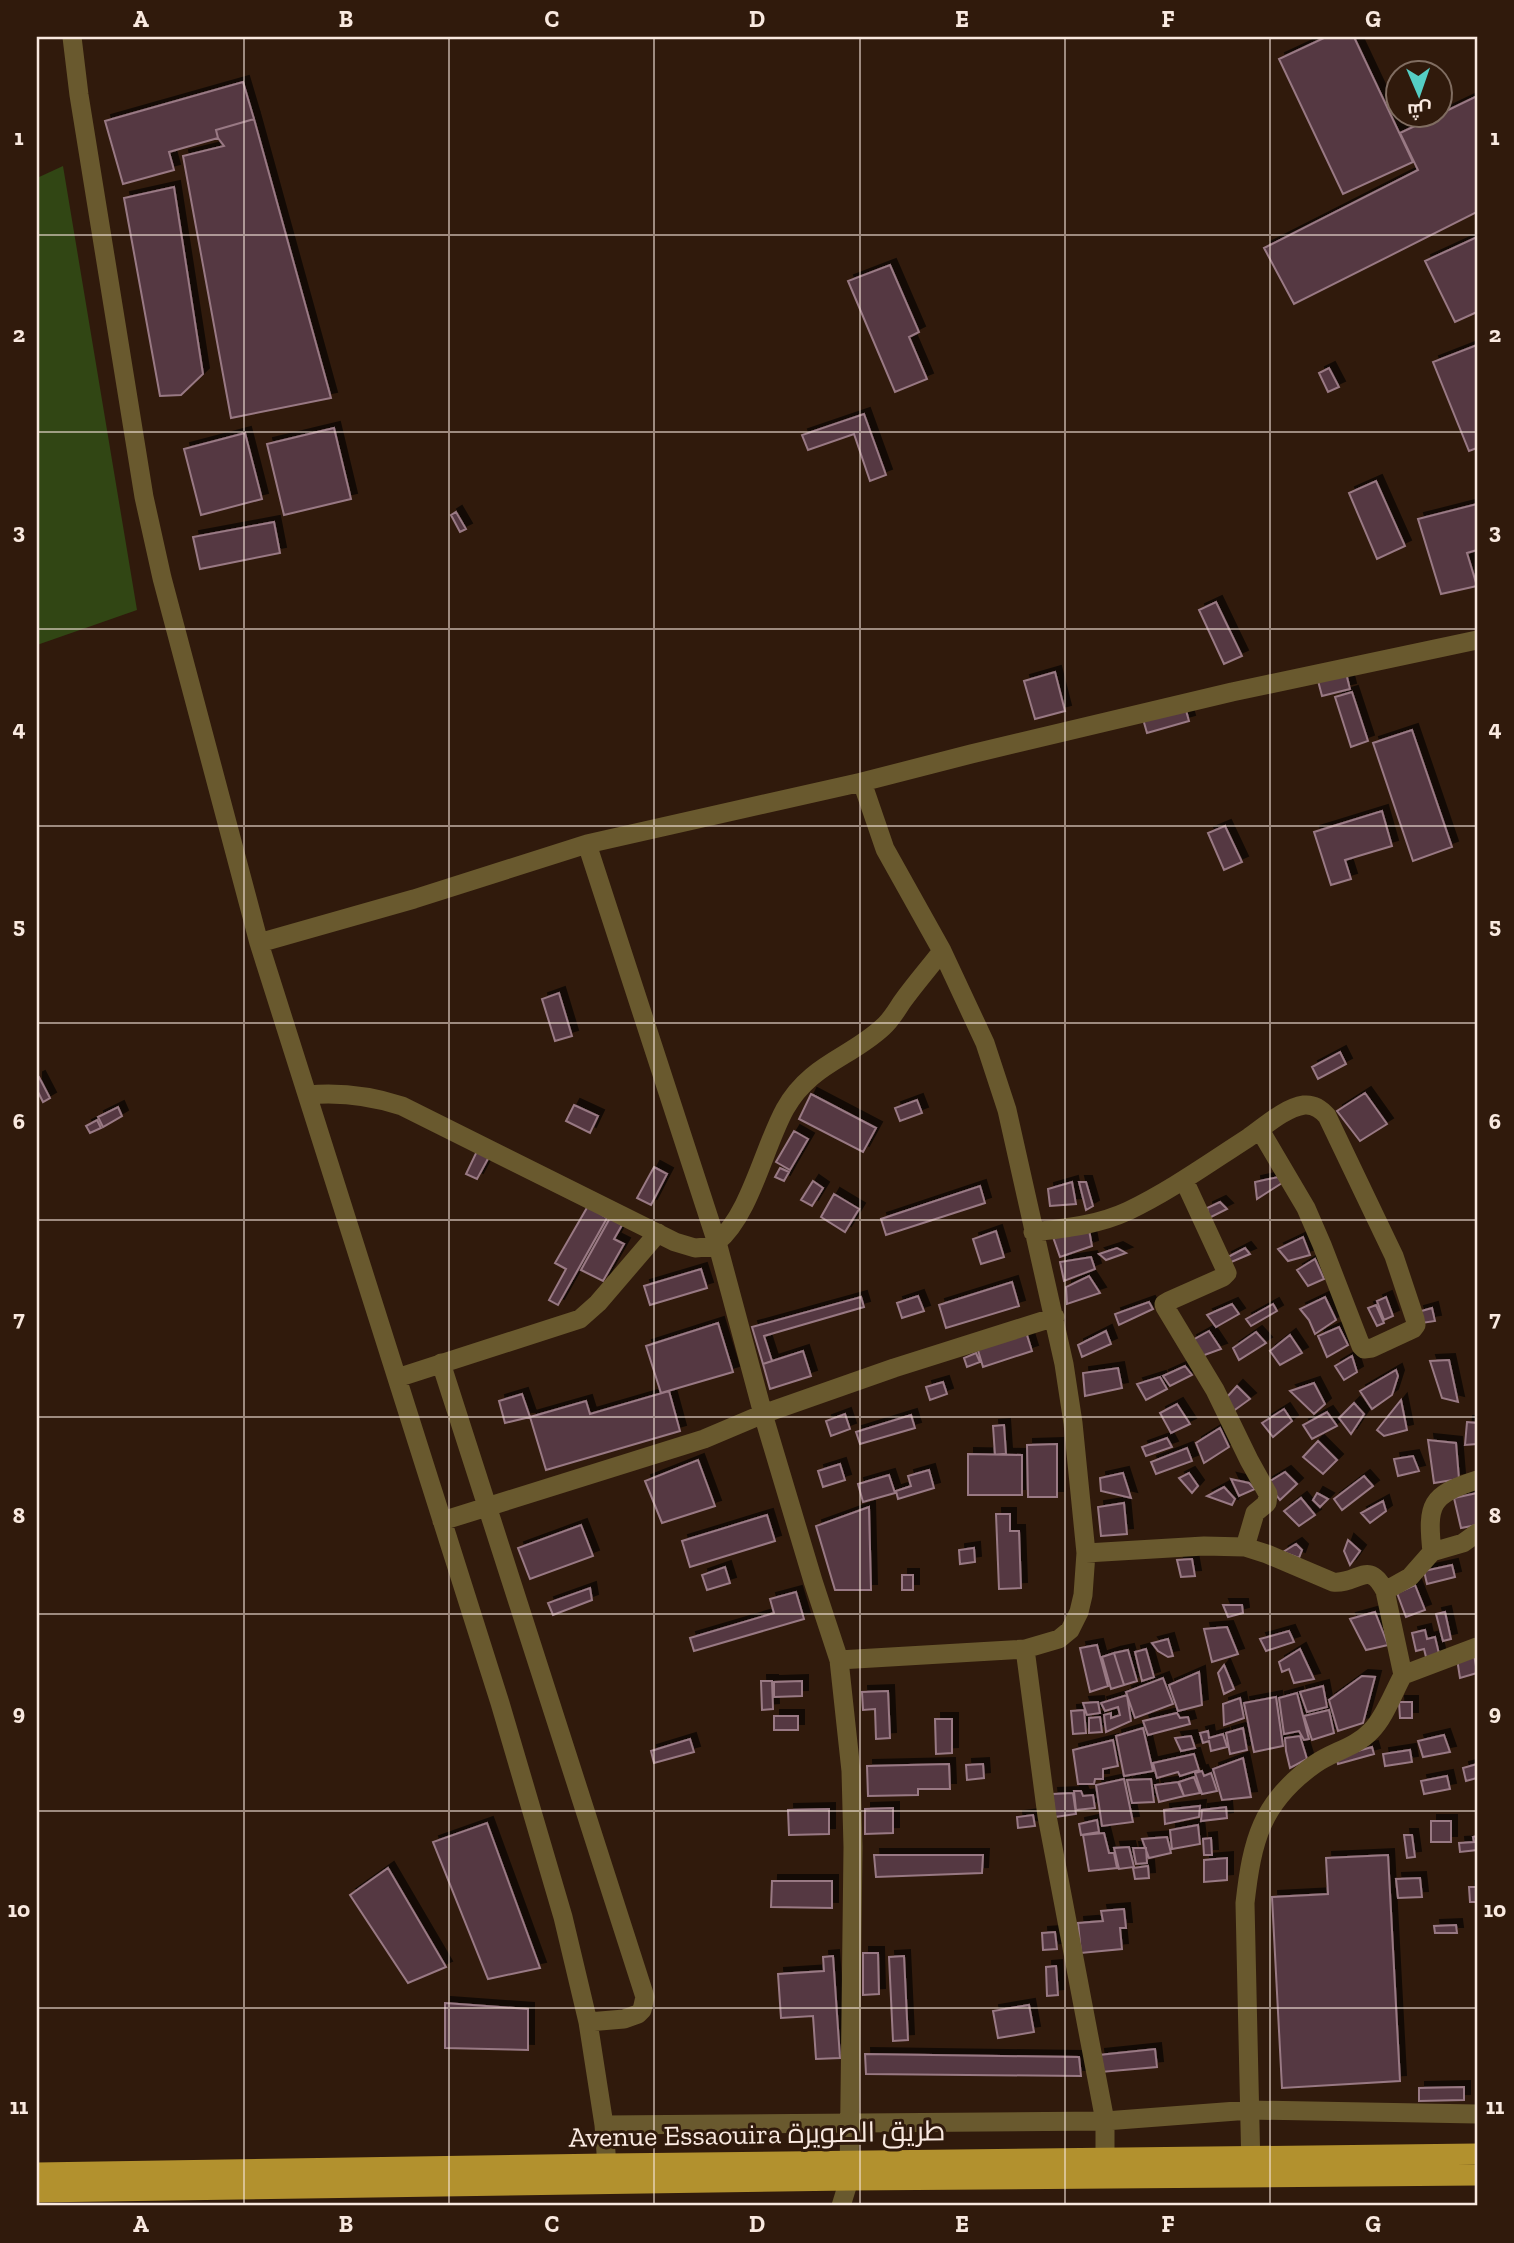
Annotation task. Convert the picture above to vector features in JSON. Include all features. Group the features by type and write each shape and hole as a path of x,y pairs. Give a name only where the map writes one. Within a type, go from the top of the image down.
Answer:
{"main road":[{"name":"Avenue Essaouira طريق الصويرة","path":"37,2192 607,2174 1251,2166 1477,2154"},
{"name":"Avenue Essaouira طريق الصويرة","path":"1251,2166 1477,2175"},
{"name":"Avenue Essaouira طريق الصويرة","path":"37,2173 607,2174"}],"street":[{"path":"72,37 144,497 162,578 259,943 500,1703 563,1917 588,2021 604,2125 607,2174"},
{"path":"259,943 414,899 587,844 862,782 1232,692 1477,640"},
{"path":"839,1660 1025,1649 1059,1639 1070,1630 1079,1612 1086,1553 1073,1423 1055,1317 1033,1233 1007,1110 985,1043 942,951 885,849 862,782"},
{"path":"587,844 718,1246 763,1413 839,1660 851,1771 853,1847 849,2170 841,2206"},
{"path":"718,1246 717,1242 735,1224 785,1109 797,1090 815,1072 881,1030 942,951"},
{"path":"308,1095 354,1095 402,1106 685,1246 718,1246"},
{"path":"1033,1233 1082,1226 1130,1210 1184,1180 1286,1112 1312,1105 1322,1109 1328,1116 1394,1256 1415,1319 1416,1325 1413,1329 1372,1348 1364,1349 1361,1346 1306,1208 1260,1130"},
{"path":"1184,1180 1227,1273 1164,1304 1215,1390 1268,1494 1269,1501 1255,1513 1245,1547"},
{"path":"397,1378 580,1319 598,1303 658,1233"},
{"path":"442,1521 705,1439 763,1413 1055,1317"},
{"path":"441,1363 645,1997 642,2010 633,2017 588,2021"},
{"path":"1432,1552 1429,1524 1436,1500 1442,1494 1477,1480"},
{"path":"1385,1591 1410,1577 1432,1552 1463,1543 1477,1533"},
{"path":"1086,1553 1203,1546 1245,1547 1333,1582 1343,1582 1370,1574 1380,1581 1385,1591 1403,1675"},
{"path":"1251,2166 1245,1903 1250,1862 1258,1833 1280,1793 1315,1763 1370,1732 1403,1675 1477,1647"},
{"path":"1025,1649 1047,1816 1105,2121 1105,2168"},
{"path":"604,2125 1105,2121 1250,2110 1477,2114"}],"green space":[{"path":"63,166 137,610 37,645 37,178"}],"building":[{"path":"1326,37 1354,37 1384,101 1384,130 1398,130 1413,162 1343,194 1279,59"},
{"path":"1326,37 1354,37 1384,101 1384,130 1398,130 1413,162 1343,194 1279,59"},
{"path":"243,82 254,119 216,130 218,138 169,152 174,170 123,184 105,121"},
{"path":"1477,96 1477,212 1294,304 1264,248 1418,170 1400,133 1406,130 1454,130 1454,107"},
{"path":"254,119 331,398 231,418 183,156 224,146 216,130"},
{"path":"174,187 203,374 181,395 160,396 124,198"},
{"path":"1477,237 1477,312 1455,322 1425,261"},
{"path":"890,265 919,332 909,337 927,379 895,392 848,281"},
{"path":"1477,345 1477,448 1469,451 1433,362"},
{"path":"1329,368 1339,387 1328,392 1319,373"},
{"path":"864,414 886,475 870,481 854,434 808,450 802,435"},
{"path":"334,428 351,499 284,515 267,444"},
{"path":"245,433 262,499 201,515 184,449"},
{"path":"1376,481 1405,546 1377,559 1349,493"},
{"path":"1477,504 1477,550 1467,553 1477,586 1441,594 1418,519"},
{"path":"456,512 466,529 460,532 451,515"},
{"path":"274,522 280,553 200,569 193,537"},
{"path":"1216,602 1242,656 1224,664 1199,610"},
{"path":"1345,669 1350,689 1322,696 1317,677"},
{"path":"1055,672 1065,711 1035,719 1024,681"},
{"path":"1352,692 1368,741 1351,747 1335,697"},
{"path":"1185,707 1189,721 1147,733 1143,719"},
{"path":"1412,730 1452,847 1413,861 1373,743"},
{"path":"1382,811 1392,846 1345,860 1351,879 1331,885 1314,832"},
{"path":"1225,826 1242,862 1224,870 1208,833"},
{"path":"559,993 572,1036 555,1041 542,999"},
{"path":"1340,1052 1346,1064 1318,1079 1312,1067"},
{"path":"39,1077 50,1098 43,1102 37,1090"},
{"path":"1365,1093 1387,1124 1360,1141 1337,1111"},
{"path":"811,1094 876,1128 863,1152 799,1119"},
{"path":"917,1100 922,1113 900,1121 895,1108"},
{"path":"574,1105 598,1116 590,1133 566,1121"},
{"path":"118,1107 122,1116 103,1127 98,1117"},
{"path":"97,1120 101,1128 90,1133 86,1126"},
{"path":"794,1131 808,1139 790,1170 776,1162"},
{"path":"478,1149 490,1155 477,1179 466,1174"},
{"path":"654,1167 667,1174 651,1205 637,1198"},
{"path":"780,1168 789,1172 784,1181 775,1177"},
{"path":"1278,1177 1282,1183 1257,1199 1255,1182"},
{"path":"813,1181 823,1188 812,1206 801,1200"},
{"path":"1072,1182 1076,1204 1050,1206 1048,1189"},
{"path":"1079,1182 1086,1182 1093,1206 1086,1210"},
{"path":"980,1186 985,1203 886,1235 881,1219"},
{"path":"834,1194 859,1209 845,1232 821,1217"},
{"path":"1220,1202 1227,1209 1209,1218 1207,1208"},
{"path":"588,1206 607,1218 558,1305 549,1300 566,1269 555,1263"},
{"path":"610,1218 622,1225 614,1239 624,1244 603,1281 581,1270"},
{"path":"1089,1230 1092,1246 1060,1257 1052,1234"},
{"path":"996,1231 1004,1257 981,1264 973,1239"},
{"path":"1303,1237 1310,1255 1288,1261 1278,1249"},
{"path":"1117,1248 1126,1253 1106,1260 1099,1254"},
{"path":"1245,1248 1250,1254 1229,1263 1226,1258"},
{"path":"1091,1257 1095,1269 1064,1281 1060,1262"},
{"path":"1315,1259 1324,1279 1308,1286 1297,1270"},
{"path":"701,1269 707,1288 650,1305 644,1286"},
{"path":"1089,1276 1100,1293 1067,1304 1066,1287"},
{"path":"1012,1282 1019,1306 946,1328 939,1305"},
{"path":"918,1296 924,1311 902,1318 897,1303"},
{"path":"861,1297 864,1307 764,1336 772,1361 763,1364 752,1327"},
{"path":"1325,1297 1336,1320 1315,1334 1300,1309"},
{"path":"1386,1297 1393,1316 1384,1320 1377,1301"},
{"path":"1149,1302 1153,1309 1119,1325 1115,1314"},
{"path":"1232,1304 1239,1314 1216,1327 1207,1315"},
{"path":"1273,1304 1277,1311 1251,1326 1246,1319"},
{"path":"1376,1305 1384,1323 1377,1326 1368,1308"},
{"path":"1432,1308 1435,1321 1422,1323 1418,1312"},
{"path":"718,1323 733,1372 661,1393 646,1346"},
{"path":"1339,1327 1348,1345 1327,1357 1318,1336"},
{"path":"1106,1331 1111,1344 1082,1357 1078,1345"},
{"path":"1209,1331 1221,1349 1199,1357 1191,1341"},
{"path":"1026,1332 1032,1351 983,1367 977,1347"},
{"path":"1256,1332 1266,1343 1239,1360 1233,1348"},
{"path":"1290,1335 1302,1353 1280,1365 1270,1351"},
{"path":"803,1351 811,1376 770,1389 763,1364"},
{"path":"976,1353 980,1362 967,1367 964,1358"},
{"path":"1352,1356 1357,1372 1344,1380 1335,1366"},
{"path":"1449,1360 1458,1402 1442,1398 1430,1361"},
{"path":"1185,1366 1192,1375 1170,1386 1163,1376"},
{"path":"1118,1368 1122,1388 1085,1396 1083,1373"},
{"path":"1396,1370 1398,1376 1392,1395 1372,1409 1360,1391"},
{"path":"1160,1377 1167,1389 1146,1400 1137,1384"},
{"path":"943,1382 947,1394 930,1400 926,1387"},
{"path":"1314,1383 1325,1404 1314,1414 1290,1391"},
{"path":"1237,1386 1250,1399 1232,1412 1226,1398"},
{"path":"669,1391 680,1431 546,1470 530,1417 586,1401 590,1414"},
{"path":"522,1394 530,1417 505,1423 499,1401"},
{"path":"1401,1400 1407,1430 1384,1436 1377,1430"},
{"path":"1354,1403 1364,1414 1351,1434 1339,1418"},
{"path":"1177,1404 1190,1424 1171,1433 1160,1413"},
{"path":"1284,1409 1292,1421 1273,1437 1262,1423"},
{"path":"1327,1412 1337,1426 1312,1439 1303,1425"},
{"path":"845,1414 850,1429 831,1436 826,1421"},
{"path":"911,1415 915,1428 860,1444 856,1432"},
{"path":"1467,1422 1477,1423 1477,1444 1465,1445"},
{"path":"1004,1425 1006,1454 995,1455 993,1426"},
{"path":"1220,1428 1229,1447 1204,1463 1196,1443"},
{"path":"1167,1438 1172,1447 1146,1456 1142,1447"},
{"path":"1428,1440 1456,1443 1459,1479 1434,1483"},
{"path":"1318,1441 1337,1460 1323,1474 1303,1457"},
{"path":"1057,1444 1057,1497 1028,1497 1027,1445"},
{"path":"1187,1448 1192,1461 1156,1474 1151,1462"},
{"path":"968,1454 1022,1455 1022,1495 968,1495"},
{"path":"1413,1456 1419,1471 1398,1476 1394,1459"},
{"path":"698,1460 715,1506 662,1523 645,1481"},
{"path":"840,1464 845,1480 823,1487 818,1471"},
{"path":"929,1470 934,1488 898,1499 896,1491 911,1486 908,1476"},
{"path":"1285,1472 1297,1484 1280,1500 1267,1483"},
{"path":"1123,1473 1131,1498 1101,1491 1100,1478"},
{"path":"1189,1473 1198,1486 1192,1493 1179,1478"},
{"path":"889,1475 895,1493 863,1502 858,1484"},
{"path":"1364,1476 1373,1486 1342,1510 1334,1499"},
{"path":"1231,1479 1249,1483 1255,1489 1239,1496"},
{"path":"1224,1487 1235,1499 1232,1505 1207,1496"},
{"path":"1317,1493 1328,1499 1320,1507 1313,1500"},
{"path":"1477,1493 1477,1525 1461,1528 1454,1498"},
{"path":"1301,1498 1315,1515 1299,1526 1284,1511"},
{"path":"1383,1501 1386,1511 1370,1523 1361,1513"},
{"path":"1124,1503 1127,1534 1101,1536 1098,1507"},
{"path":"869,1507 871,1590 835,1590 816,1526"},
{"path":"996,1514 1010,1514 1010,1531 1019,1531 1021,1588 999,1589"},
{"path":"767,1515 775,1541 690,1567 682,1541"},
{"path":"581,1525 593,1556 530,1579 518,1548"},
{"path":"1348,1540 1360,1551 1350,1565 1344,1551"},
{"path":"1296,1544 1302,1550 1299,1558 1283,1552"},
{"path":"974,1548 975,1562 960,1564 959,1550"},
{"path":"1192,1559 1195,1576 1181,1577 1177,1560"},
{"path":"1452,1565 1455,1577 1427,1584 1424,1571"},
{"path":"725,1567 730,1583 707,1590 702,1575"},
{"path":"902,1575 913,1575 913,1590 902,1590"},
{"path":"1415,1585 1425,1610 1406,1617 1397,1593"},
{"path":"590,1588 592,1600 553,1615 548,1603"},
{"path":"796,1592 804,1619 694,1651 690,1638 774,1613 770,1599"},
{"path":"1223,1605 1242,1605 1243,1613 1228,1617"},
{"path":"1375,1612 1388,1645 1366,1650 1350,1619"},
{"path":"1445,1612 1451,1639 1443,1641 1436,1614"},
{"path":"1227,1627 1238,1654 1212,1662 1204,1629"},
{"path":"1425,1630 1427,1639 1435,1637 1440,1658 1427,1661 1424,1649 1416,1651 1412,1633"},
{"path":"1289,1631 1294,1642 1266,1651 1260,1639"},
{"path":"1168,1639 1173,1656 1168,1657 1152,1643"},
{"path":"1097,1645 1108,1686 1090,1692 1080,1648"},
{"path":"1146,1649 1154,1677 1142,1681 1135,1652"},
{"path":"1300,1649 1314,1679 1294,1683 1289,1669 1282,1672 1279,1662"},
{"path":"1128,1650 1137,1681 1124,1685 1114,1653"},
{"path":"1114,1653 1124,1685 1111,1689 1102,1657"},
{"path":"1474,1653 1477,1673 1460,1678 1457,1659"},
{"path":"1224,1665 1234,1689 1224,1694 1218,1673"},
{"path":"1199,1672 1202,1705 1178,1711 1169,1685"},
{"path":"1362,1676 1375,1677 1363,1723 1338,1731 1329,1700"},
{"path":"1163,1678 1173,1704 1135,1718 1126,1692"},
{"path":"761,1681 772,1681 773,1709 762,1710"},
{"path":"802,1681 802,1696 774,1697 774,1682"},
{"path":"1323,1686 1327,1707 1307,1712 1300,1692"},
{"path":"888,1691 890,1738 876,1739 875,1709 863,1710 862,1692"},
{"path":"1297,1693 1309,1739 1304,1740 1299,1731 1284,1734 1279,1698"},
{"path":"1127,1695 1131,1721 1106,1732 1104,1715 1111,1713 1111,1718 1120,1715 1118,1707 1105,1711 1101,1703"},
{"path":"1276,1697 1283,1746 1254,1752 1244,1703"},
{"path":"1240,1698 1244,1718 1224,1725 1223,1704"},
{"path":"1098,1702 1100,1713 1087,1715 1083,1703"},
{"path":"1399,1702 1412,1702 1412,1718 1400,1718"},
{"path":"1084,1710 1086,1733 1073,1734 1071,1711"},
{"path":"1329,1710 1334,1733 1312,1740 1304,1716"},
{"path":"1177,1713 1180,1718 1188,1717 1190,1724 1148,1735 1143,1721"},
{"path":"774,1716 798,1716 798,1730 774,1730"},
{"path":"1100,1717 1102,1732 1089,1733 1089,1718"},
{"path":"935,1719 952,1719 952,1753 936,1754"},
{"path":"1143,1728 1153,1771 1124,1776 1116,1736"},
{"path":"1243,1728 1247,1750 1230,1754 1226,1733"},
{"path":"1208,1731 1209,1738 1223,1734 1227,1747 1211,1751 1209,1741 1203,1743 1200,1733"},
{"path":"1444,1735 1450,1752 1423,1757 1418,1741"},
{"path":"1191,1736 1195,1748 1181,1751 1175,1738"},
{"path":"1300,1736 1307,1759 1290,1768 1285,1738"},
{"path":"690,1739 694,1752 654,1763 651,1751"},
{"path":"1113,1740 1118,1766 1103,1769 1103,1779 1095,1779 1094,1784 1078,1784 1073,1750"},
{"path":"1372,1747 1374,1754 1338,1764 1336,1757"},
{"path":"1410,1750 1412,1762 1385,1766 1383,1754"},
{"path":"1194,1754 1199,1770 1180,1776 1178,1772 1157,1778 1153,1763"},
{"path":"1243,1758 1251,1797 1222,1800 1213,1769"},
{"path":"949,1764 950,1789 918,1789 918,1795 868,1796 867,1766"},
{"path":"983,1764 984,1778 967,1780 966,1765"},
{"path":"1477,1764 1477,1778 1466,1781 1463,1768"},
{"path":"1202,1771 1204,1776 1211,1773 1217,1791 1202,1794 1195,1773"},
{"path":"1447,1776 1450,1789 1424,1794 1421,1781"},
{"path":"1194,1777 1200,1793 1184,1796 1179,1782"},
{"path":"1124,1779 1133,1822 1102,1826 1096,1785"},
{"path":"1151,1779 1154,1802 1132,1803 1127,1780"},
{"path":"1178,1782 1184,1796 1159,1802 1155,1785"},
{"path":"1074,1791 1081,1791 1083,1796 1093,1795 1095,1808 1076,1810"},
{"path":"1073,1793 1076,1814 1055,1817 1052,1794"},
{"path":"1200,1806 1199,1817 1165,1824 1164,1810"},
{"path":"1226,1807 1227,1818 1201,1821 1202,1810"},
{"path":"893,1808 893,1833 865,1834 865,1809"},
{"path":"829,1809 829,1834 789,1835 788,1810"},
{"path":"1033,1815 1035,1826 1018,1828 1017,1817"},
{"path":"1097,1820 1099,1832 1081,1835 1079,1824"},
{"path":"1431,1821 1451,1821 1451,1842 1431,1842"},
{"path":"487,1823 540,1968 488,1979 433,1842"},
{"path":"1198,1825 1200,1844 1172,1849 1170,1830"},
{"path":"1104,1833 1109,1853 1114,1853 1117,1868 1089,1871 1083,1835"},
{"path":"1404,1835 1412,1835 1415,1857 1407,1858"},
{"path":"1477,1836 1477,1850 1460,1852 1459,1843 1474,1842 1473,1837"},
{"path":"1167,1837 1171,1853 1149,1858 1142,1839"},
{"path":"1211,1838 1212,1855 1204,1855 1203,1839"},
{"path":"1129,1847 1134,1867 1119,1869 1114,1848"},
{"path":"1133,1848 1146,1848 1147,1863 1136,1864"},
{"path":"874,1855 983,1855 982,1873 876,1877"},
{"path":"1388,1855 1400,2081 1282,2088 1272,1897 1328,1894 1326,1858"},
{"path":"1227,1858 1227,1880 1204,1882 1204,1860"},
{"path":"1148,1866 1149,1878 1135,1879 1133,1868"},
{"path":"388,1868 446,1967 408,1983 350,1895"},
{"path":"1420,1878 1422,1897 1398,1898 1396,1879"},
{"path":"772,1881 832,1881 832,1908 771,1907"},
{"path":"1469,1887 1477,1887 1477,1902 1470,1902"},
{"path":"1124,1909 1126,1928 1120,1928 1122,1949 1081,1953 1078,1923 1103,1921 1101,1911"},
{"path":"1456,1925 1457,1933 1435,1933 1434,1926"},
{"path":"1055,1932 1057,1949 1043,1950 1042,1933"},
{"path":"863,1953 878,1953 879,1994 863,1995"},
{"path":"833,1956 840,2058 816,2059 813,2016 781,2018 778,1974 824,1971 823,1957"},
{"path":"904,1956 908,2040 893,2041 889,1957"},
{"path":"1056,1966 1058,1995 1047,1996 1046,1967"},
{"path":"445,2003 528,2009 528,2050 445,2048"},
{"path":"1029,2005 1034,2032 998,2038 993,2011"},
{"path":"1155,2049 1157,2067 1101,2072 1099,2055"},
{"path":"865,2054 1079,2057 1081,2076 866,2074"},
{"path":"1464,2087 1464,2100 1419,2101 1419,2088"}]}
